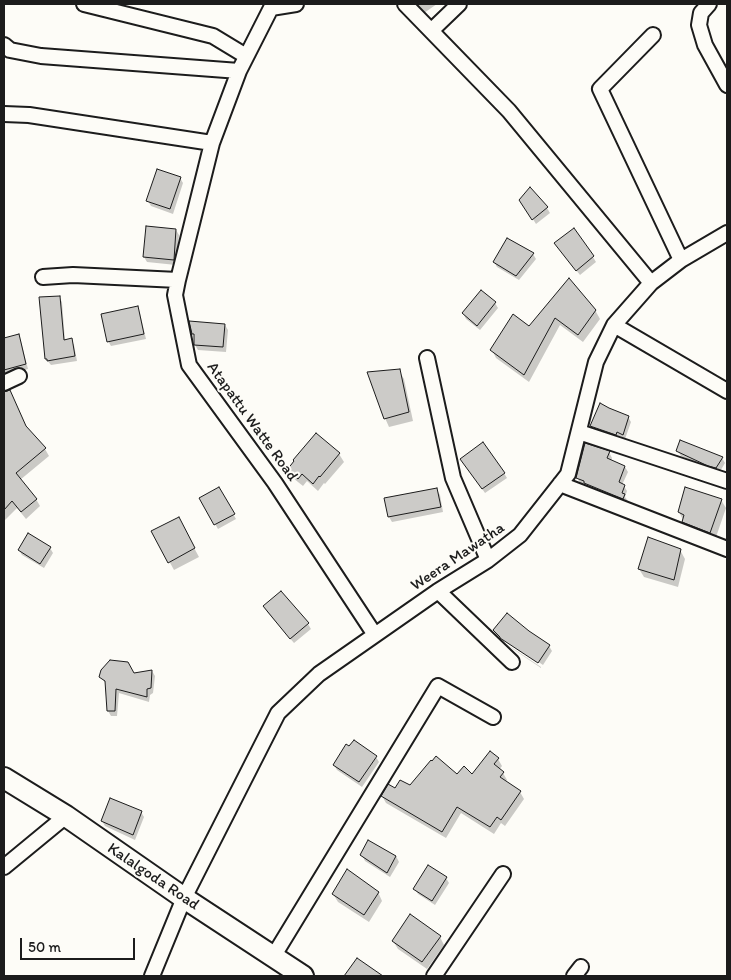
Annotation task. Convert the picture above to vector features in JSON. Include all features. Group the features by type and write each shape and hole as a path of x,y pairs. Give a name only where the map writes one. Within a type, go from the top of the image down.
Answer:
{"street":[{"path":"84,4 213,36 246,56"},
{"name":"Atapattu Watte Road","path":"296,4 267,6 239,71 212,143 175,295 189,365 275,483 375,635"},
{"path":"405,4 509,111 651,283"},
{"path":"432,30 458,4"},
{"path":"708,4 701,13 699,25 705,45 727,85"},
{"path":"653,35 600,89 681,260"},
{"path":"4,45 10,50 41,56 239,71"},
{"path":"4,114 29,115 212,143"},
{"name":"Weera Mawatha","path":"152,976 184,898 278,713 319,674 438,591 488,560 520,535 568,474 596,362 614,326 651,283 681,260 727,233"},
{"path":"43,277 73,276 178,280"},
{"path":"614,326 727,391"},
{"path":"427,358 454,478 488,560"},
{"path":"4,383 19,376"},
{"path":"579,432 727,481"},
{"path":"560,484 727,549"},
{"path":"438,591 512,662"},
{"path":"273,957 438,686 493,717"},
{"name":"Kalalgoda Road","path":"4,778 66,816 184,898 303,976"},
{"path":"4,868 66,816"},
{"path":"434,976 503,874"}],"building":[{"path":"157,169 181,177 170,209 146,201"},
{"path":"530,187 548,207 532,220 519,200"},
{"path":"146,226 176,229 174,260 143,257"},
{"path":"574,228 594,256 576,271 554,243"},
{"path":"507,238 534,253 516,276 493,262"},
{"path":"569,278 596,310 578,335 555,318 524,375 490,350 513,314 529,326"},
{"path":"481,290 496,302 477,326 462,313"},
{"path":"60,296 64,340 72,338 75,356 47,361 45,359 39,297"},
{"path":"138,306 144,334 107,342 101,314"},
{"path":"189,321 225,324 223,347 194,345 194,334 192,334"},
{"path":"19,334 26,364 4,370 4,338"},
{"path":"400,369 409,412 384,419 367,372"},
{"path":"10,390 26,426 46,448 16,473 37,499 21,512 12,501 4,510 4,392"},
{"path":"600,403 629,416 623,435 617,432 616,435 590,426"},
{"path":"316,433 340,453 313,484 302,474 298,479 287,470"},
{"path":"680,440 723,457 716,468 708,466 676,451"},
{"path":"483,442 505,473 482,489 460,459"},
{"path":"585,443 610,451 607,458 625,466 619,482 625,485 622,493 625,494 623,499 576,478"},
{"path":"219,487 235,514 214,525 199,498"},
{"path":"685,487 722,499 710,533 682,522 684,515 678,512"},
{"path":"437,488 441,507 388,517 384,498"},
{"path":"179,517 195,548 168,563 151,531"},
{"path":"28,533 51,547 40,564 18,550"},
{"path":"648,537 681,549 674,580 638,569"},
{"path":"281,591 309,623 290,639 263,606"},
{"path":"507,613 550,645 538,663 500,638 493,630"},
{"path":"110,660 128,662 134,673 152,670 151,688 147,689 147,697 116,689 115,711 107,711 105,681 99,677 101,670"},
{"path":"354,740 377,756 359,782 333,765 346,744 349,746"},
{"path":"490,751 499,758 494,764 504,772 500,777 521,791 501,820 497,817 490,827 457,807 442,832 381,796 388,784 395,788 400,780 410,785 436,756 457,774 464,766 472,774"},
{"path":"110,798 142,811 133,835 101,821"},
{"path":"368,840 396,856 387,873 360,855"},
{"path":"428,865 447,877 432,901 413,889"},
{"path":"347,869 379,892 364,915 332,894"},
{"path":"410,914 441,936 422,962 392,941"},
{"path":"357,958 383,976 344,976"}]}
